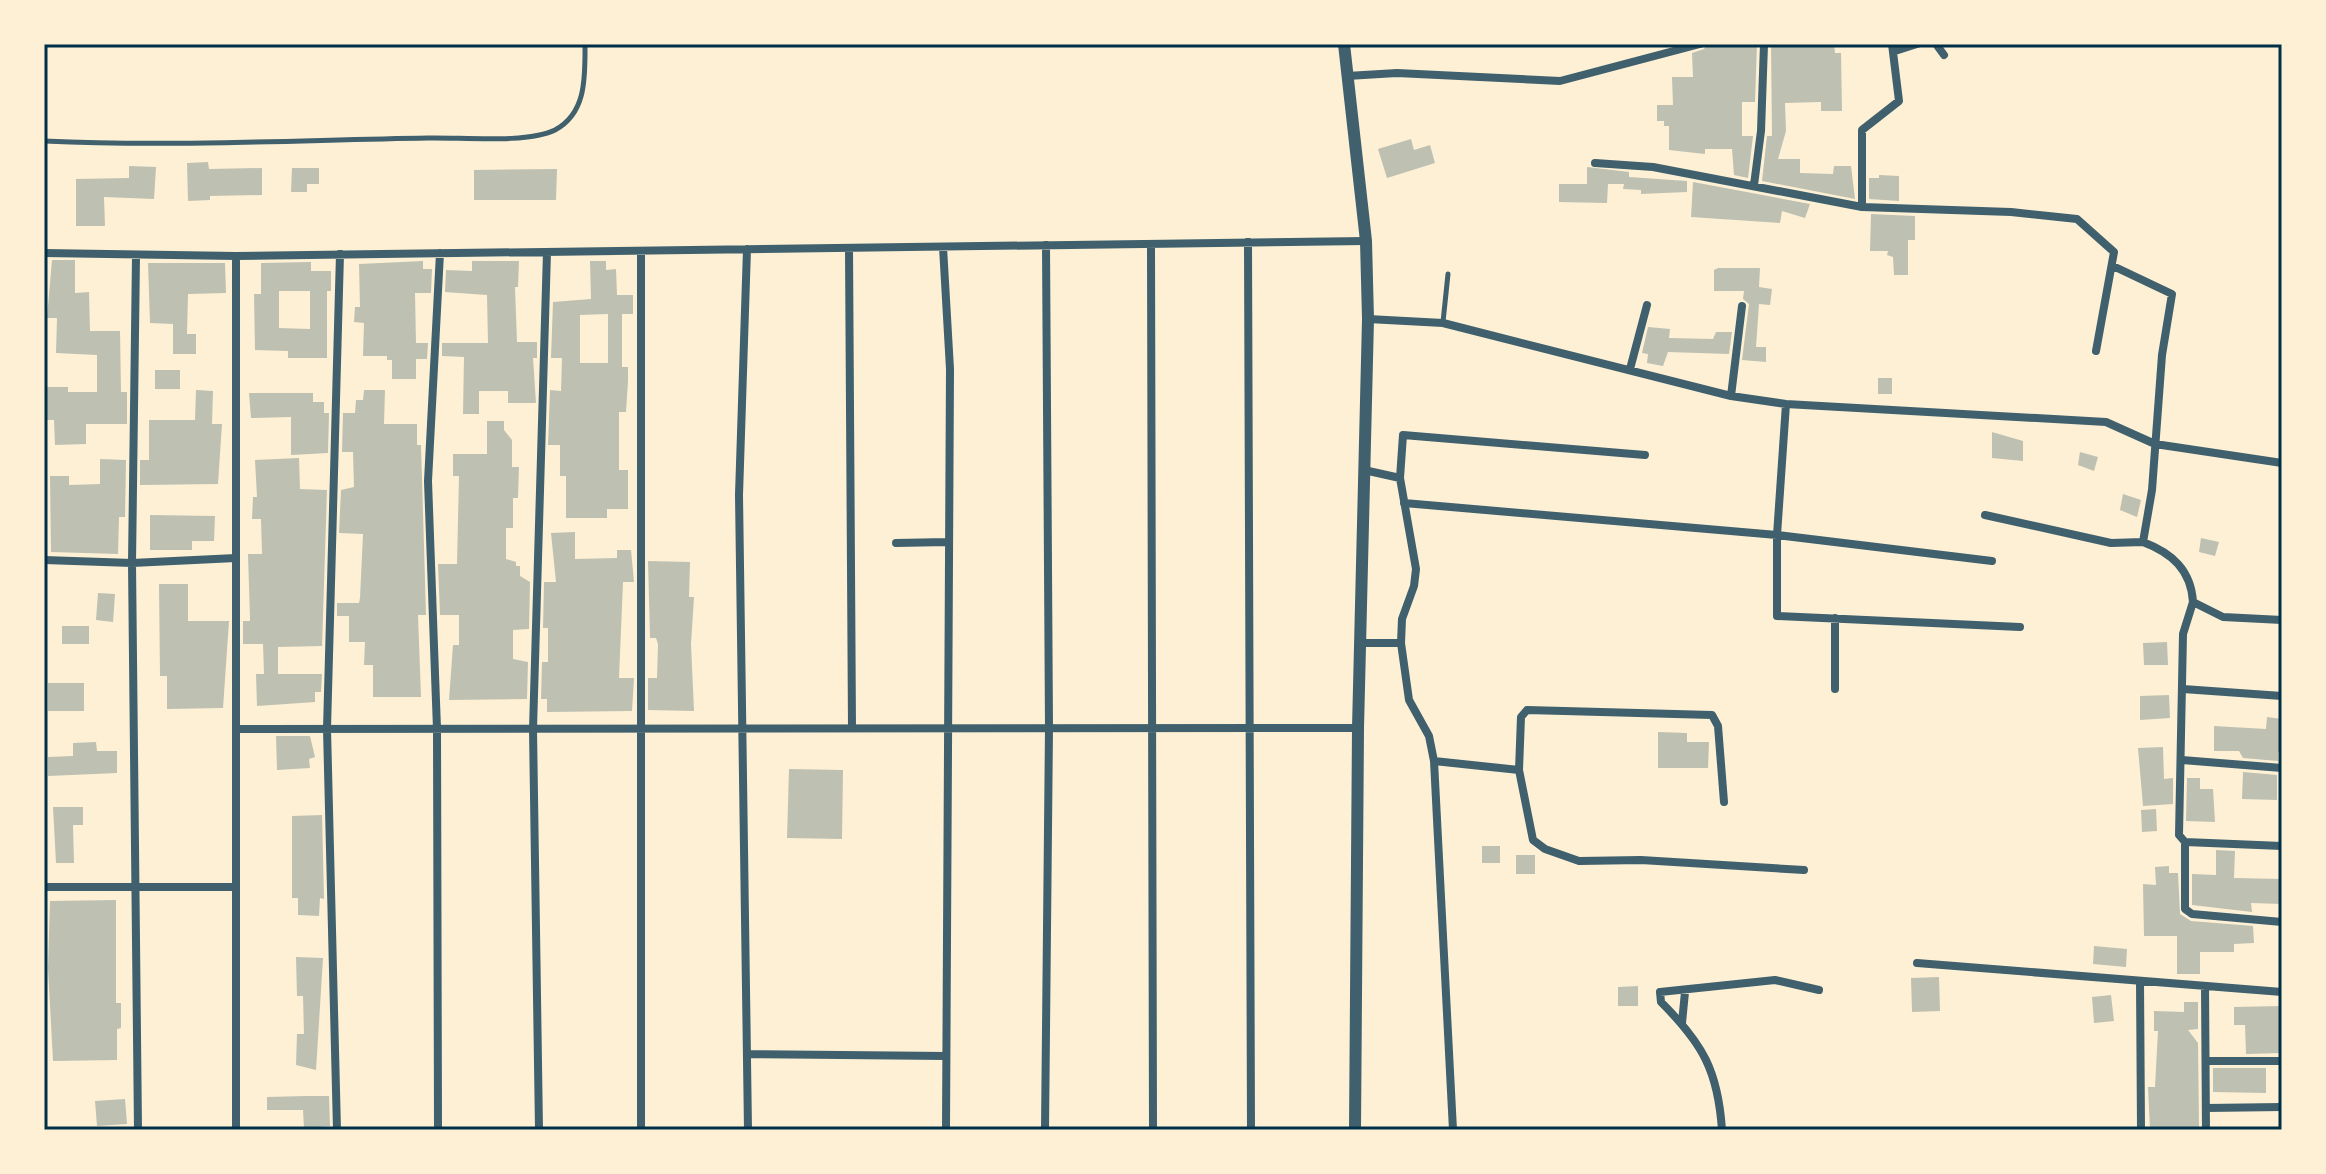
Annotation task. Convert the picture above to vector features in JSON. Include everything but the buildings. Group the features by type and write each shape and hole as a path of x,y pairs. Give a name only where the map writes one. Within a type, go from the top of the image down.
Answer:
{"street":[{"path":"1344,44 1366,241 1368,319 1358,728 1355,1130"},
{"path":"1347,76 1397,73 1542,82 1700,44"},
{"path":"1754,185 1761,131 1764,44"},
{"path":"1862,207 1862,130 1899,101 1894,47 1917,44"},
{"path":"1936,44 1944,55"},
{"path":"1595,163 1653,167 1862,207 2011,212 2077,219 2114,252 2096,351"},
{"path":"44,253 236,256 1366,241"},
{"path":"1248,242 1251,1130"},
{"path":"1151,244 1153,1130"},
{"path":"1045,1130 1049,728 1046,245"},
{"path":"943,247 950,369 946,1130"},
{"path":"849,248 852,728"},
{"path":"747,249 739,495 748,1130"},
{"path":"641,251 641,1130"},
{"path":"539,1130 533,729 547,252"},
{"path":"438,1130 437,729 428,481 440,253"},
{"path":"337,1130 327,729 340,254"},
{"path":"136,256 132,563 138,1130"},
{"path":"236,256 239,729 236,1130"},
{"path":"2113,266 2172,294 2162,355 2152,490 2143,542"},
{"path":"1630,369 1647,305"},
{"path":"1731,396 1742,306"},
{"path":"1368,319 1443,323 1731,396 1786,404 2106,422 2155,444 2282,463"},
{"path":"1786,404 1777,535 1777,616 2020,627"},
{"path":"1453,1130 1434,761 1429,736 1409,700 1401,643 1402,619 1414,586 1416,569 1400,478 1403,435 1645,455"},
{"path":"1364,470 1400,478"},
{"path":"1404,503 1777,535 1992,561"},
{"path":"1985,515 2111,543 2137,545 2143,542"},
{"path":"896,543 947,542"},
{"path":"2143,542 2172,556 2192,584 2193,602 2183,634 2178,828 2185,842 2185,909 2192,914 2282,922"},
{"path":"44,560 132,563 236,558"},
{"path":"2193,602 2223,617 2282,620"},
{"path":"1835,618 1835,689"},
{"path":"1360,643 1401,643"},
{"path":"2183,689 2282,696"},
{"path":"1724,802 1718,726 1712,715 1527,710 1521,717 1519,770 1529,833 1545,849 1579,861 1641,860 1804,870"},
{"path":"239,729 1358,728"},
{"path":"2182,760 2282,768"},
{"path":"1434,761 1519,770"},
{"path":"2185,842 2282,846"},
{"path":"44,887 236,887"},
{"path":"1917,963 2282,992"},
{"path":"1722,1130 1716,1080 1708,1058 1658,996 1667,989 1685,992 1731,983 1775,980 1819,990"},
{"path":"2140,981 2141,1130"},
{"path":"2205,986 2206,1130"},
{"path":"1682,1023 1685,992"},
{"path":"747,1054 946,1056"},
{"path":"2206,1061 2282,1061"},
{"path":"2206,1108 2282,1107"}],"lane":[{"path":"44,141 108,144 527,135 553,131 573,117 582,98 585,44"},
{"path":"1443,323 1448,274"}]}
